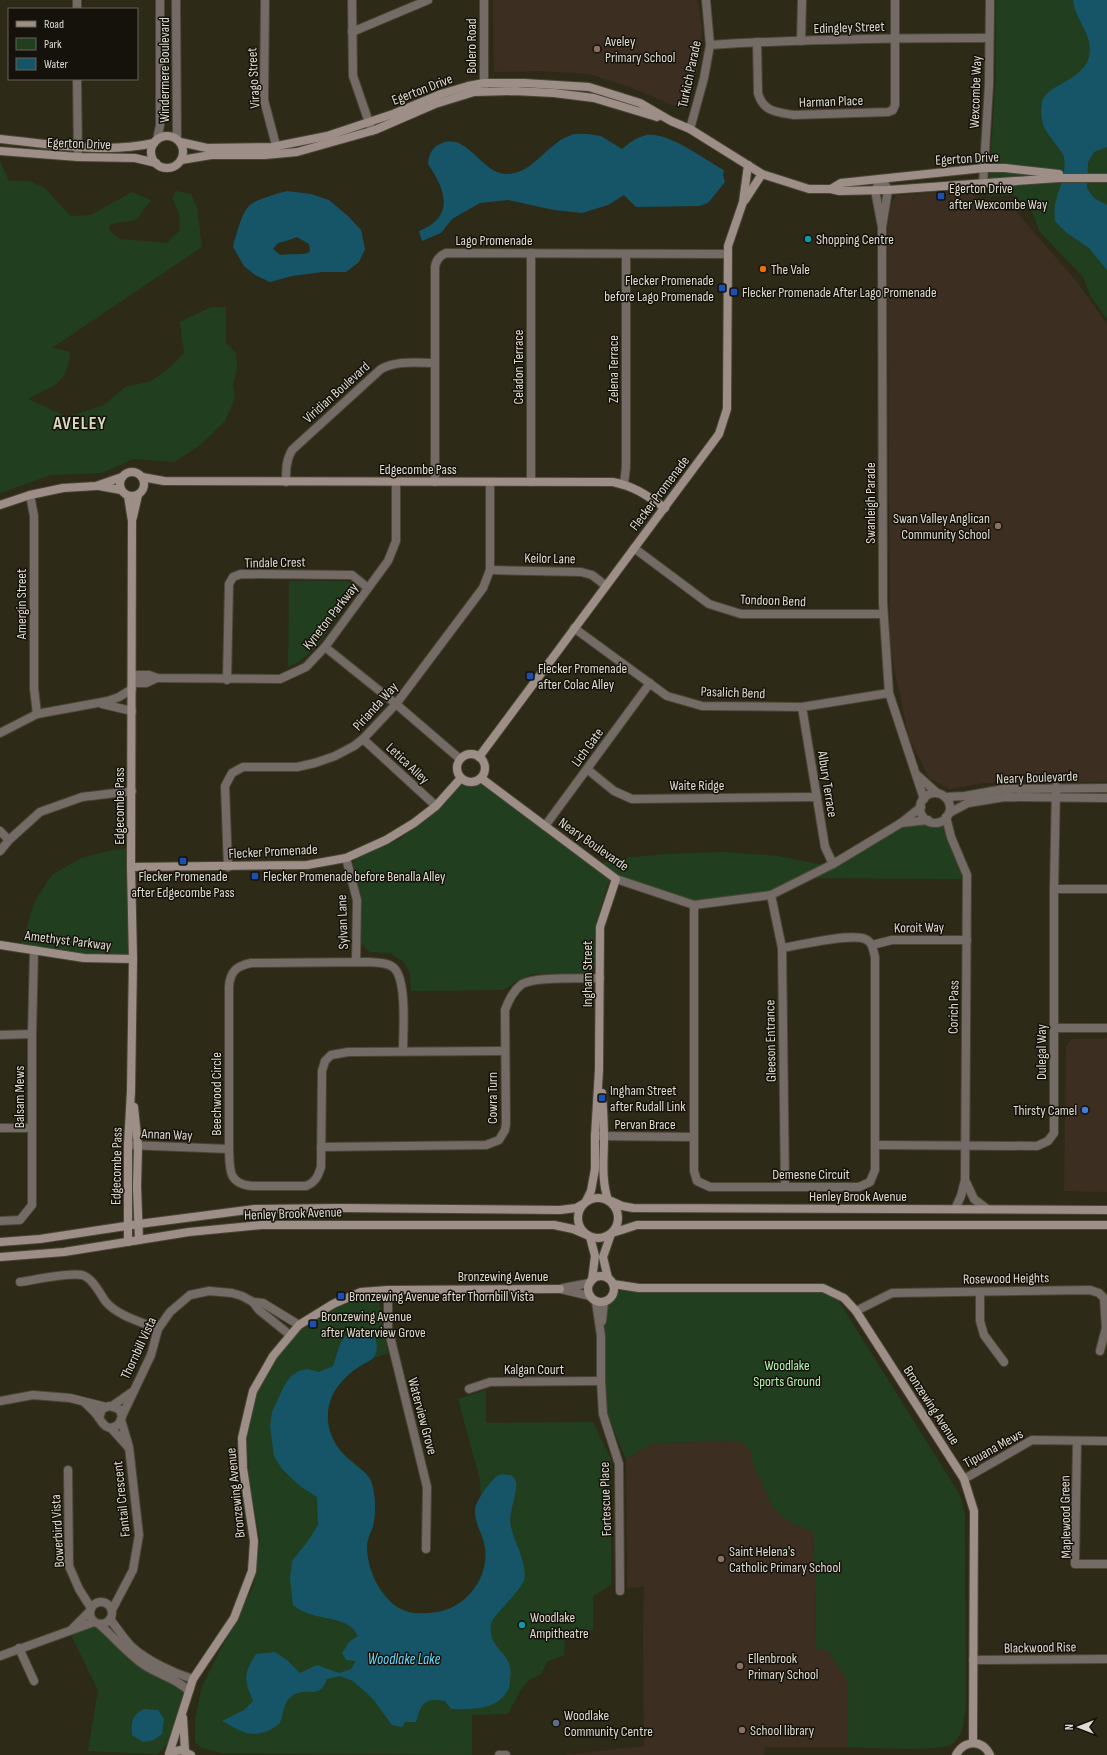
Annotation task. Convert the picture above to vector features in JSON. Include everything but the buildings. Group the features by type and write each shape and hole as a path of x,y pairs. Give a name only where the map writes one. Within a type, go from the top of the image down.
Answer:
{"street":[{"name":"Windermere Boulevard","path":"156,141 160,124 160,0"},
{"name":"Windermere Boulevard","path":"176,0 178,141"},
{"name":"Virago Street","path":"265,0 264,100 277,150"},
{"path":"352,0 353,76 372,130"},
{"path":"352,32 428,0"},
{"name":"Bolero Road","path":"484,0 484,92"},
{"name":"Turkich Parade","path":"690,129 704,78 710,45 706,0"},
{"path":"801,41 802,0"},
{"path":"894,38 895,0"},
{"name":"Wexcombe Way","path":"983,184 989,85 990,0"},
{"name":"Edingley Street","path":"710,45 757,42 894,38 989,38"},
{"name":"Harman Place","path":"757,42 758,94 760,102 766,108 779,113 802,115 888,112 893,110 894,38"},
{"path":"77,80 78,157"},
{"name":"Egerton Drive","path":"181,160 212,155 277,150 369,122 441,94 484,83 524,83 589,88 640,103 671,121"},
{"name":"Egerton Drive","path":"178,141 207,148 297,152 372,130 435,104 474,92 546,92 594,98 671,121 690,129 762,174 809,189 831,189 840,191 888,190 983,184 1059,176 1094,176 1107,174"},
{"path":"169,136 178,141 183,150 181,160 178,164 170,168 165,168 156,163 152,154 156,141 169,136"},
{"name":"Egerton Drive","path":"0,139 78,146 135,148 156,141"},
{"name":"Egerton Drive","path":"0,151 78,157 135,158 156,163"},
{"name":"Flecker Promenade","path":"479,757 719,434 727,408 728,246 743,202 748,166"},
{"name":"Egerton Drive","path":"831,189 840,183 984,168 1005,168 1059,176"},
{"name":"Flecker Promenade","path":"743,202 762,174"},
{"name":"Egerton Drive","path":"1094,176 1107,178"},
{"path":"882,179 888,190"},
{"path":"876,190 882,179"},
{"name":"Swanleigh Parade","path":"876,190 882,227 883,614 889,693 924,799"},
{"name":"Swanleigh Parade","path":"882,227 888,190"},
{"name":"Lago Promenade","path":"435,482 435,267 436,261 440,255 446,253 728,254"},
{"name":"Celadon Terrace","path":"531,253 531,482"},
{"name":"Zelena Terrace","path":"624,484 626,467 626,254"},
{"name":"Viridian Boulevard","path":"286,482 286,464 292,450 381,369 388,365 399,363 435,363"},
{"path":"0,505 30,495 63,488 96,486 121,490 128,496 138,495 144,488 142,477 132,472 96,486"},
{"path":"121,490 120,484 122,477"},
{"name":"Edgecombe Pass","path":"142,477 164,481 613,482 624,484 641,491 665,508"},
{"name":"Edgecombe Pass","path":"144,488 164,481"},
{"name":"Kyneton Parkway","path":"132,682 149,675 157,678 227,680 280,679 306,667 325,647 388,561 396,541 396,482"},
{"name":"Pirianda Way","path":"228,867 225,786 232,773 243,767 297,767 315,763 335,756 363,739 396,704 483,588 490,570 490,482"},
{"name":"Amergin Street","path":"30,495 34,516 34,688 37,714"},
{"name":"Edgecombe Pass","path":"132,521 138,495"},
{"name":"Edgecombe Pass","path":"128,496 132,521 131,867 133,959 131,1091 128,1145 128,1242"},
{"name":"Tondoon Bend","path":"634,548 710,604 741,614 883,614"},
{"name":"Keilor Lane","path":"490,570 582,572 592,575 606,585"},
{"name":"Tindale Crest","path":"227,680 229,584 233,577 241,574 352,575 368,588"},
{"name":"Pasalich Bend","path":"574,628 668,696 702,706 802,707 889,693"},
{"path":"325,647 396,704 460,759"},
{"path":"0,733 37,714 119,697 132,682"},
{"name":"Lich Gate","path":"545,826 650,683"},
{"path":"95,703 115,706 132,711"},
{"name":"Albury Terrace","path":"802,707 825,847 833,864"},
{"name":"Letica Alley","path":"363,739 436,806"},
{"path":"467,754 476,754 484,764 485,769 481,778 473,782 461,778 457,767 460,759 467,754"},
{"name":"Waite Ridge","path":"587,769 614,792 632,799 817,798"},
{"name":"Swanleigh Parade","path":"917,775 941,795"},
{"name":"Flecker Promenade","path":"131,867 307,865 346,858 386,840 414,824 436,806 461,778"},
{"name":"Neary Boulevarde","path":"481,778 616,879 694,905 771,895 833,864 901,823 921,807"},
{"name":"Neary Boulevarde","path":"941,795 965,796 1004,789 1056,787 1107,788"},
{"name":"Dulegal Way","path":"875,1145 1037,1146 1048,1141 1054,1132 1054,889 1056,787"},
{"path":"0,851 8,840 40,812 82,797 132,792"},
{"path":"930,794 941,795 949,804 947,815 936,822 928,820 922,814 921,807 924,799 930,794"},
{"name":"Neary Boulevarde","path":"947,815 968,803 1005,797 1107,798"},
{"name":"Corich Pass","path":"947,815 951,836 967,875 965,1180 961,1196 955,1209"},
{"name":"Neary Boulevarde","path":"901,823 928,820"},
{"name":"Corich Pass","path":"936,822 951,836"},
{"path":"0,832 8,840"},
{"name":"Sylvan Lane","path":"346,858 356,900 356,962"},
{"name":"Ingham Street","path":"584,1202 592,1187 595,1169 595,1136 600,1070 600,927 616,879"},
{"path":"1054,889 1107,888"},
{"name":"Gleeson Entrance","path":"771,895 782,948 785,1187"},
{"name":"Demesne Circuit","path":"694,905 695,1177 697,1181 710,1187 859,1187 870,1182 875,1170 875,957 872,945"},
{"path":"782,948 849,937 865,939 872,945"},
{"name":"Koroit Way","path":"872,945 892,940 967,940"},
{"name":"Amethyst Parkway","path":"0,945 84,958 133,959"},
{"name":"Balsam Mews","path":"0,1221 20,1220 32,1205 32,1034 34,950"},
{"name":"Beechwood Circle","path":"403,1052 402,985 399,975 389,964 356,962 251,962 242,965 233,971 229,987 229,1149 232,1177 236,1182 243,1185 306,1186 313,1183 318,1177 321,1167 322,1071 325,1061 331,1055 348,1052 403,1052 504,1051"},
{"name":"Cowra Turn","path":"321,1147 486,1145 495,1143 499,1140 505,1130 505,1010 511,994 523,984 536,980 600,978"},
{"path":"1054,1028 1107,1028"},
{"path":"0,1035 32,1034"},
{"name":"Ingham Street","path":"600,1070 604,1112 604,1185 609,1201"},
{"name":"Edgecombe Pass","path":"131,1091 138,1146 137,1187 139,1240"},
{"path":"0,1128 32,1128"},
{"name":"Pervan Brace","path":"595,1136 694,1137"},
{"name":"Annan Way","path":"128,1145 229,1149"},
{"name":"Corich Pass","path":"965,1180 974,1199 987,1209"},
{"path":"596,1197 609,1201 616,1207 618,1220 611,1233 603,1257 614,1293 609,1300 597,1300 588,1292 595,1256 594,1247 589,1236 579,1226 578,1220 580,1208 584,1202 596,1197"},
{"name":"Henley Brook Avenue","path":"609,1201 633,1208 1107,1210"},
{"name":"Henley Brook Avenue","path":"0,1242 40,1239 138,1224 255,1209 340,1208 560,1210 576,1208 584,1202"},
{"name":"Henley Brook Avenue","path":"0,1257 64,1252 217,1229 308,1224 554,1225 574,1229 589,1236"},
{"path":"589,1236 600,1238 611,1233 636,1226 1107,1225"},
{"path":"20,1282 82,1275 90,1280 108,1304 116,1311 158,1329"},
{"path":"591,1281 600,1276 611,1281"},
{"name":"Bronzewing Avenue","path":"169,1755 193,1679 234,1618 252,1571 254,1541 244,1468 242,1438 253,1391 273,1356 290,1335 299,1325 333,1304 361,1292 388,1290 560,1289 591,1281"},
{"name":"Bronzewing Avenue","path":"611,1281 639,1288"},
{"name":"Bronzewing Avenue","path":"614,1293 639,1288 823,1288 844,1298 856,1311 964,1479 974,1511 973,1743"},
{"name":"Bronzewing Avenue","path":"560,1289 597,1300"},
{"name":"Waterview Grove","path":"388,1290 388,1328 427,1487 426,1549"},
{"name":"Rosewood Heights","path":"856,1311 892,1293 1090,1290 1099,1293 1104,1298 1106,1328 1100,1351"},
{"name":"Thornbill Vista","path":"122,1418 133,1391 151,1355 158,1329 170,1312 190,1296 209,1291 232,1293 253,1302 263,1303 299,1325"},
{"path":"980,1292 980,1321 984,1335 1004,1362"},
{"name":"Fortescue Place","path":"597,1300 600,1336 600,1381 603,1414 619,1464 620,1591"},
{"name":"Thornbill Vista","path":"253,1302 259,1310 290,1335"},
{"name":"Kalgan Court","path":"469,1389 490,1382 600,1381"},
{"name":"Thornbill Vista","path":"109,1406 133,1391"},
{"path":"0,1401 33,1395 70,1398 119,1409 122,1418 119,1424 111,1428 103,1425 99,1418 84,1402"},
{"path":"99,1418 102,1409 109,1406"},
{"name":"Fantail Crescent","path":"112,1610 133,1570 139,1535 129,1448 122,1418"},
{"name":"Fantail Crescent","path":"111,1428 129,1448"},
{"name":"Tipuana Mews","path":"964,1479 1032,1440 1107,1441"},
{"name":"Maplewood Green","path":"1077,1441 1076,1564 1107,1564"},
{"name":"Bowerbird Vista","path":"68,1470 69,1566 90,1609"},
{"path":"0,1656 70,1630 97,1624 104,1624 110,1619 112,1610 103,1602 79,1589"},
{"name":"Fantail Crescent","path":"103,1602 121,1592"},
{"path":"70,1630 93,1605 103,1602"},
{"path":"90,1609 90,1617 123,1648 145,1666 181,1683 189,1691"},
{"path":"110,1619 131,1646 138,1652 183,1676 193,1679"},
{"path":"19,1648 34,1681"},
{"name":"Blackwood Rise","path":"973,1660 1107,1659"},
{"name":"Bronzewing Avenue","path":"182,1711 188,1753"},
{"path":"956,1755 962,1746 973,1743 984,1747 990,1755"},
{"path":"169,1755 176,1750 188,1753"},
{"path":"499,1755 506,1755"}],"shaded area":[{"name":"Aveley Primary School","path":"493,0 698,0 702,31 698,67 685,110 627,86 589,74 542,71 494,72"},
{"name":"Swan Valley Anglican Community School","path":"964,190 981,199 1008,202 1077,282 1107,324 1107,782 985,783 949,789 929,778 909,738 890,649 887,208 897,195"},
{"path":"1107,1038 1107,1192 1064,1191 1066,1046 1072,1039"},
{"path":"741,1441 752,1452 752,1461 783,1517 794,1524 813,1532 816,1607 815,1649 827,1650 848,1681 848,1747 765,1747 764,1755 564,1755 644,1746 644,1587 627,1588 626,1459 653,1443"}],"green space":[{"path":"996,0 1107,0 1107,319 1091,297 1083,277 1040,232 1032,212 1014,195 988,196 996,73"},
{"path":"0,161 9,181 29,181 45,188 70,216 91,215 132,192 151,200 136,220 110,224 109,230 120,239 167,243 180,230 179,212 172,198 176,191 191,194 197,208 202,247 52,348 70,352 66,372 58,383 28,399 68,417 104,405 125,387 151,381 172,366 184,353 180,322 211,307 226,307 226,343 236,353 237,368 233,385 235,398 225,421 200,445 174,462 133,459 102,473 51,475 0,493"},
{"path":"289,581 346,581 351,583 354,593 317,646 299,662 288,667"},
{"path":"479,782 610,877 595,926 595,964 587,974 533,974 517,981 504,990 411,991 410,973 404,962 390,953 370,952 361,943 362,901 353,865 356,857 400,839 439,808 459,786"},
{"path":"922,814 931,820 941,819 957,851 963,879 806,878 773,895 743,900 694,900 616,877 598,864 615,859 665,854 725,852 778,856 828,866 892,826"},
{"path":"131,848 130,960 20,948 35,901 52,875 81,858 113,850"},
{"name":"Woodlake Sports Ground","path":"616,1291 817,1291 829,1293 838,1300 960,1495 965,1516 966,1705 961,1731 959,1736 952,1744 934,1748 919,1749 848,1747 848,1681 827,1650 815,1650 816,1607 813,1532 794,1524 783,1517 772,1506 752,1461 752,1452 741,1441 653,1443 626,1459 606,1411 604,1382 605,1314 608,1299"},
{"path":"378,1294 388,1353 366,1362 346,1377 332,1396 328,1419 331,1434 336,1445 367,1475 372,1484 375,1503 375,1516 368,1541 367,1556 368,1563 377,1584 386,1596 396,1606 402,1609 414,1613 435,1613 446,1610 465,1599 479,1581 485,1559 485,1548 476,1516 476,1510 481,1496 480,1481 458,1399 486,1390 486,1423 593,1422 611,1459 611,1585 593,1596 593,1630 565,1630 564,1655 548,1661 540,1675 529,1680 520,1691 508,1714 472,1715 472,1755 222,1753 201,1748 195,1742 195,1719 202,1686 254,1585 260,1541 249,1477 247,1433 255,1395 280,1349 311,1320 346,1300"},
{"path":"87,1627 97,1627 185,1688 187,1696 170,1741 158,1754 88,1751 98,1690 70,1633"}],"water":[{"path":"1073,0 1107,0 1107,147 1094,152 1088,162 1087,188 1094,198 1107,205 1107,270 1089,248 1067,233 1055,221 1056,199 1062,182 1065,164 1062,152 1044,127 1041,111 1045,96 1050,91 1082,70 1087,62 1090,52 1088,38 1074,7"},
{"path":"587,134 601,136 622,149 629,143 643,136 652,135 662,137 684,146 724,170 723,175 725,182 708,203 699,206 636,207 624,195 608,205 582,213 554,210 508,200 480,203 452,219 441,233 422,241 419,231 430,225 438,218 442,211 444,202 443,193 439,183 428,164 432,151 442,143 451,142 460,144 467,148 488,167 496,172 505,174 523,170 561,140 571,135"},
{"path":"287,191 311,194 329,200 348,216 361,230 365,249 359,262 346,272 323,272 292,276 270,282 255,275 244,266 233,247 239,225 246,210 252,203","holes":["297,237 309,244 310,252 302,254 280,255 273,249 278,243"]},
{"name":"Woodlake Lake","path":"362,1329 375,1337 377,1347 376,1352 372,1359 355,1369 339,1385 329,1404 328,1419 331,1433 337,1446 370,1478 375,1498 375,1515 367,1543 367,1553 372,1574 383,1594 390,1602 398,1608 408,1612 429,1613 441,1611 463,1601 478,1583 483,1572 485,1560 484,1542 475,1514 476,1505 488,1485 499,1475 511,1475 516,1481 516,1490 510,1521 524,1566 524,1580 518,1590 491,1624 493,1640 509,1662 509,1687 503,1697 497,1702 475,1709 451,1709 445,1701 428,1701 422,1706 416,1722 405,1722 402,1727 392,1725 373,1699 353,1681 340,1676 327,1679 324,1686 316,1692 298,1693 289,1698 277,1726 263,1733 257,1734 245,1732 222,1721 244,1710 253,1701 246,1677 249,1667 256,1654 275,1652 288,1661 300,1673 317,1665 339,1673 351,1669 356,1661 346,1660 342,1653 349,1642 358,1636 351,1627 336,1620 307,1613 293,1605 290,1578 292,1561 308,1541 318,1525 317,1497 300,1486 282,1469 274,1456 270,1426 272,1412 284,1386 290,1377 299,1371 307,1369 319,1372 333,1366 339,1347 344,1338 354,1331"},
{"path":"144,1709 158,1710 164,1719 162,1734 154,1740 143,1742 132,1735 132,1726 135,1716"}],"place":[{"name":"Aveley Primary School","path":"597,49"},
{"name":"Egerton Drive after Wexcombe Way","path":"941,196"},
{"name":"Shopping Centre","path":"808,239"},
{"name":"The Vale","path":"763,269"},
{"name":"Flecker Promenade before Lago Promenade","path":"722,288"},
{"name":"Flecker Promenade After Lago Promenade","path":"734,292"},
{"name":"Swan Valley Anglican Community School","path":"998,526"},
{"name":"Flecker Promenade after Colac Alley","path":"530,676"},
{"name":"Flecker Promenade after Edgecombe Pass","path":"183,861"},
{"name":"Flecker Promenade before Benalla Alley","path":"255,876"},
{"name":"Ingham Street after Rudall Link","path":"602,1098"},
{"name":"Thirsty Camel","path":"1085,1110"},
{"name":"Bronzewing Avenue after Thornbill Vista","path":"341,1296"},
{"name":"Bronzewing Avenue after Waterview Grove","path":"313,1324"},
{"name":"Saint Helena's Catholic Primary School","path":"721,1559"},
{"name":"Woodlake Ampitheatre","path":"522,1625"},
{"name":"Ellenbrook Primary School","path":"740,1666"},
{"name":"Woodlake Community Centre","path":"556,1723"},
{"name":"School library","path":"742,1730"}],"district":[{"name":"AVELEY","path":"80,423"}]}
